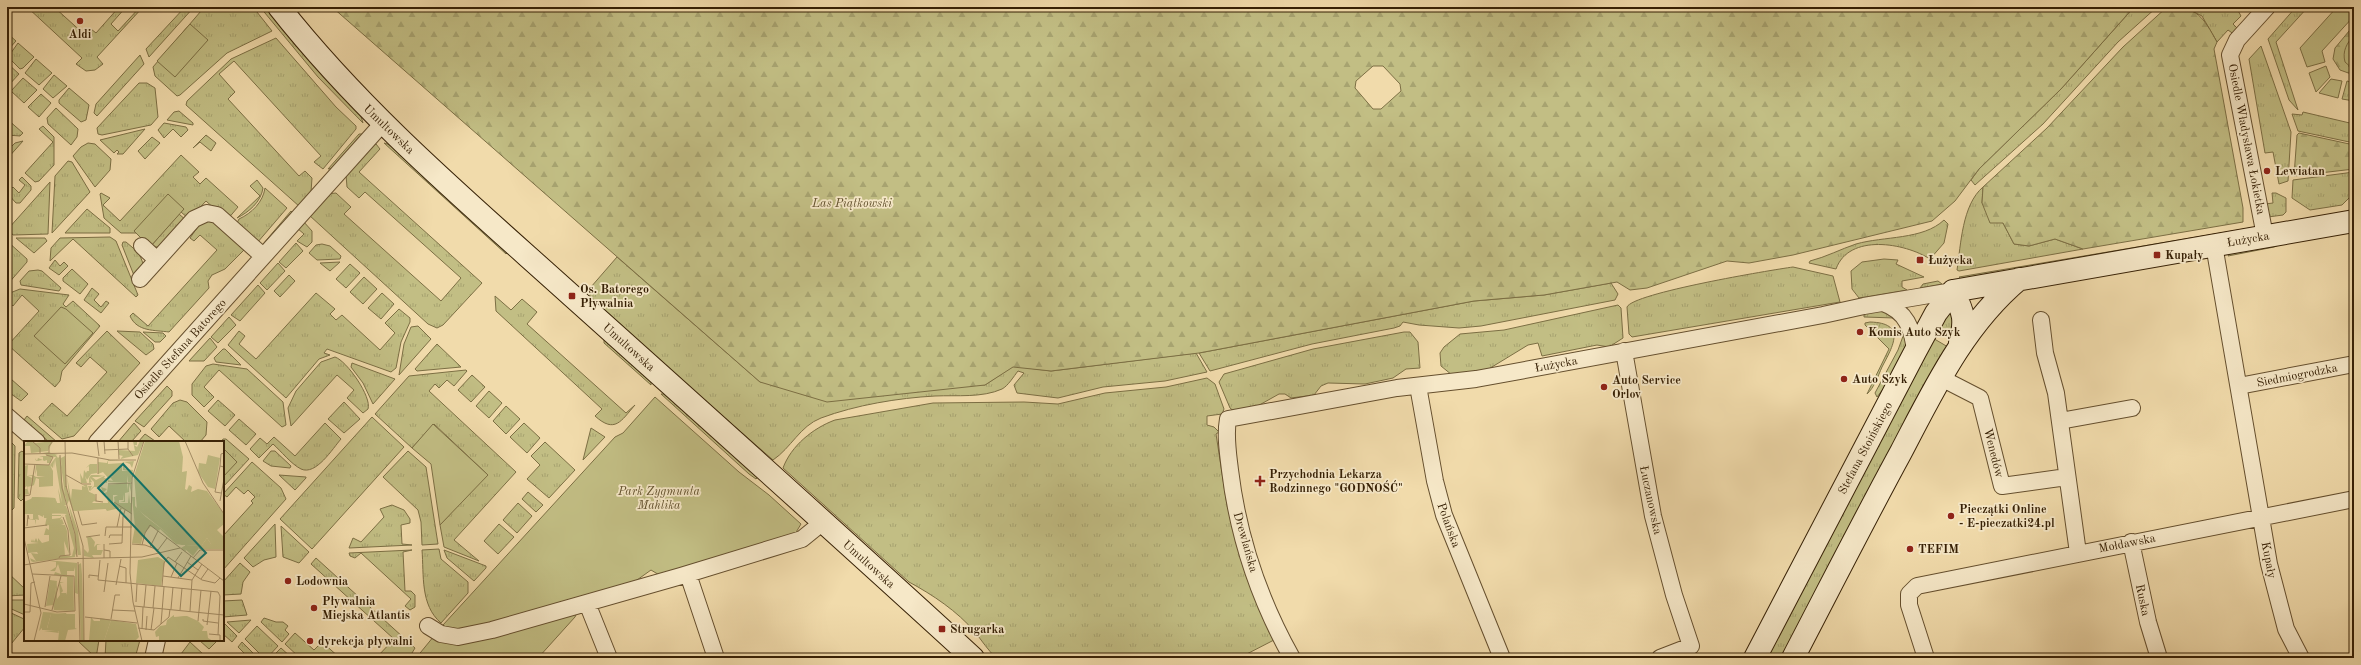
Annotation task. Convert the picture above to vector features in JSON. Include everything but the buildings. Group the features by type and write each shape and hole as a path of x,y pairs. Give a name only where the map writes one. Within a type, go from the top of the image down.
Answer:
{"street":[{"name":"Umultowska","path":"279,7 313,50 383,123 973,658"},
{"name":"Osiedle Władysława Łokietka","path":"2265,236 2230,55 2238,40 2268,7"},
{"name":"Osiedle Stefana Batorego","path":"98,441 383,123"},
{"path":"140,279 194,219 207,213 217,215 263,256"},
{"name":"Łużycka","path":"1228,419 1418,386 1476,379 1883,303 1953,292 2019,278 2354,221"},
{"name":"Kupały","path":"2214,245 2274,590 2286,629 2301,658"},
{"path":"142,246 157,260"},
{"path":"1793,658 1959,345 1994,301 2019,278"},
{"path":"1953,292 1964,314 1964,328 1959,345"},
{"name":"Stefana Stoińskiego","path":"1755,658 1936,313 1953,292"},
{"path":"1883,303 1896,309 1907,320 1912,331 1915,352"},
{"path":"2041,320 2060,421 2078,553"},
{"name":"Łuczanowska","path":"1624,351 1653,516 1674,596 1691,646 1660,658"},
{"name":"Siedmiogrodzka","path":"2239,386 2354,364"},
{"name":"Wenedów","path":"1941,378 1980,398 2002,486 2067,477"},
{"name":"Polańska","path":"1418,386 1434,481 1444,515 1502,658"},
{"path":"2060,421 2132,408"},
{"path":"7,416 36,441"},
{"name":"Drewlańska","path":"1228,419 1226,433 1234,497 1248,555 1264,600 1292,658"},
{"name":"Mołdawska","path":"1926,658 1918,637 1909,600 1912,589 1917,586 2131,542 2354,499"},
{"path":"428,626 450,636 466,636 688,574 802,538 823,522"},
{"name":"Ruska","path":"2131,542 2148,622 2159,658"},
{"path":"688,574 716,658"},
{"path":"587,603 609,658"},
{"path":"153,658 157,641"}],"green space":[{"path":"27,7 54,7 85,35 91,29 96,33 119,7 126,7 111,24 118,31 140,7 143,7 97,57 103,64 95,70 86,71 76,64 82,58"},
{"path":"185,7 194,7 149,57 146,49"},
{"path":"207,7 253,7 272,31 227,53 177,96 155,76 153,67 201,11"},
{"path":"260,7 267,7 359,110 363,123 318,77"},
{"name":"Las Piątkowski","path":"332,7 2134,7 2061,89 1979,169 1955,201 1932,221 1793,255 1749,263 1727,261 1647,288 1630,290 1617,282 1544,295 1474,301 1199,353 1051,371 1013,367 985,385 827,402 760,382","holes":["1373,66 1383,66 1400,84 1401,91 1381,109 1373,109 1355,88 1356,81"]},
{"path":"2134,7 2157,7 2118,42 2043,124 1975,185 1971,180 1979,169 2061,89"},
{"path":"2167,7 2177,7 2193,11 2208,26 2217,42 2214,49 2243,208 2243,222 2083,249 2055,239 2029,246 2014,244 2003,223 1990,223 1982,203 1983,187 2047,128 2123,47"},
{"path":"2184,7 2236,7 2241,16 2233,24 2240,31 2235,35 2228,30 2217,42 2202,16"},
{"path":"2296,7 2308,7 2276,42 2298,110 2289,100 2268,39"},
{"path":"2337,7 2354,7 2354,16 2322,51 2325,62 2307,67 2300,48"},
{"path":"190,24 208,40 175,77 157,61"},
{"path":"2354,25 2354,35 2350,40 2349,67 2354,70 2354,75 2340,70 2333,59 2335,48"},
{"path":"7,33 16,41 7,51"},
{"path":"2354,35 2354,70 2345,62 2344,54 2347,44"},
{"path":"276,38 336,107 356,126 356,129 323,169 314,162 321,156 234,61 219,74 235,92 228,99 299,176 305,171 312,178 311,192 300,207 186,105 187,101 231,59"},
{"path":"18,43 34,57 20,69 8,57"},
{"path":"2261,46 2291,132 2288,181 2279,184 2273,152 2265,153 2249,59"},
{"path":"140,55 144,64 97,116 94,113 96,104"},
{"path":"36,59 52,73 39,85 25,73"},
{"path":"7,63 19,74 7,87"},
{"path":"2326,66 2330,77 2316,92 2309,73"},
{"path":"54,75 67,86 53,98 43,89"},
{"path":"23,78 37,90 24,103 11,91"},
{"path":"2331,79 2342,81 2338,98 2319,93"},
{"path":"2347,81 2354,83 2354,101 2342,99"},
{"path":"139,83 147,83 155,88 158,117 151,125 102,135 98,134 97,128"},
{"path":"69,88 89,105 86,120 81,122 59,103 59,100"},
{"path":"41,94 51,103 39,117 28,107"},
{"path":"56,108 78,129 77,137 71,145 48,124 47,118"},
{"path":"179,111 193,123 193,125 167,120 174,112"},
{"path":"2303,112 2354,124 2354,143 2298,131 2292,114 2302,115"},
{"path":"7,119 23,133 20,136 7,135"},
{"path":"164,123 186,127 188,130 181,137 173,129 164,138 158,130"},
{"path":"43,126 54,137 54,165 39,181 35,182 25,173 53,142 39,129"},
{"path":"145,129 123,154 117,154 119,152 117,150 114,153 100,140"},
{"path":"2299,133 2354,145 2354,169 2294,176 2297,135"},
{"path":"359,134 362,134 332,168 328,169"},
{"path":"206,135 216,143 211,151 200,142 193,148"},
{"path":"152,137 160,143 145,159 138,151"},
{"path":"23,141 7,159 7,151 15,143"},
{"path":"88,143 95,144 111,159 110,170 95,187 73,156 81,147"},
{"path":"384,143 394,146 510,250 506,254"},
{"path":"376,144 380,149 359,172 482,283 443,325 437,328 428,324 309,215 327,194 336,193 351,207 344,214 441,301 461,278 365,192 359,198 347,187 346,175 371,146"},
{"path":"181,155 199,172 193,177 200,184 206,178 238,207 227,220 206,201 189,219 181,212 184,209 134,231 136,233 121,233 104,218 101,193 110,198 103,205 120,221"},
{"path":"68,161 72,162 90,192 52,233 55,176"},
{"path":"2354,172 2354,193 2342,205 2310,210 2292,198 2293,180"},
{"path":"22,177 31,186 31,190 20,203 16,203 7,193 13,187 19,193 25,185 19,180"},
{"path":"257,180 263,188 260,198 250,210 237,218 260,196 250,186"},
{"path":"50,182 48,234 13,235 8,229"},
{"path":"1983,187 1982,203 2003,223 2014,244 2029,246 2055,239 2083,249 1959,271 1957,270 1961,237 1967,214 1976,195"},
{"path":"265,188 287,208 257,243 237,223 239,219 248,214 256,206 262,198"},
{"path":"2272,193 2276,193 2286,198 2286,212 2283,215 2268,217 2265,204 2273,203"},
{"path":"168,194 184,209 150,247 134,231"},
{"path":"87,209 110,228 110,233 65,233"},
{"path":"291,211 294,214 263,244"},
{"path":"179,214 187,221 159,247 150,247"},
{"path":"1944,220 1948,224 1944,243 1930,259 1907,249 1878,244 1853,250 1843,258 1836,269 1809,263 1810,261 1856,244 1925,231"},
{"path":"209,221 213,222 244,250 225,269 212,275 208,281 209,288 169,332 142,328 137,325 130,316 133,313 148,326 217,250 200,235 194,241 190,238 199,225"},
{"path":"303,221 312,231 312,242 307,247 297,241 304,234 297,228"},
{"path":"2250,228 1961,279 1959,277"},
{"path":"110,237 116,241 138,295 136,297 73,239 50,261 51,248 60,238"},
{"path":"16,238 45,238 47,241 34,253"},
{"path":"7,241 27,259 27,262 7,285"},
{"path":"123,242 126,242 139,253 144,266 135,278 122,245"},
{"path":"296,243 303,251 286,268 279,262"},
{"path":"322,244 330,246 341,256 340,259 317,260 309,253 316,245"},
{"path":"2279,245 2274,247 2228,256 2230,253"},
{"path":"617,257 760,382 985,385 1013,366 1051,371 1196,353 1207,372 1165,381 1103,387 1058,398 1017,393 1014,385 1024,373 1018,371 1011,381 1002,389 986,394 906,398 834,413 807,426 785,450 773,460 584,295"},
{"path":"1884,259 1898,260 1896,264 1924,277 1902,281 1902,287 1907,290 1859,298 1852,289 1851,271 1862,262"},
{"path":"55,260 60,266 64,262 68,266 59,275 49,268"},
{"path":"340,262 330,271 320,263"},
{"path":"278,263 285,271 267,290 260,283"},
{"path":"350,264 360,273 346,288 336,279"},
{"path":"1793,267 1833,276 1840,302 1632,337 1629,334 1627,307 1635,301 1676,289"},
{"path":"72,269 88,284 80,294 63,281 63,278"},
{"path":"29,271 42,271 61,288 59,291 21,285 20,281"},
{"path":"289,275 295,281 280,297 274,291"},
{"path":"364,277 377,289 363,304 350,292"},
{"path":"1938,281 1942,284 1920,288 1923,284"},
{"path":"1611,283 1618,294 1615,300 1481,326 1459,328 1419,325 1403,322 1400,326 1394,328 1312,344 1210,371 1199,353 1474,301 1544,295"},
{"path":"258,285 265,293 240,321 231,315"},
{"path":"92,288 99,294 94,300 101,307 106,301 109,303 101,313 84,300"},
{"path":"20,289 69,295 63,304 66,307 73,301 100,326 62,371 60,381 55,387 8,345 39,311 22,295 13,306 7,300 10,293"},
{"path":"316,293 335,309 330,314 336,320 342,315 380,350 395,333 385,323 399,309 410,318 410,322 401,342 396,368 391,372 327,349 324,353 330,355 319,359 286,398 228,345 239,331 245,336 239,344 256,359"},
{"path":"382,293 394,304 381,319 368,308"},
{"path":"495,296 511,310 522,299 537,312 527,324 626,413 635,405 626,416 613,425 602,421 595,416 602,409 496,311"},
{"path":"1618,305 1621,308 1623,338 1609,347 1597,345 1542,356 1538,343 1528,345 1487,370 1452,375 1441,366 1440,353 1444,347 1460,334 1504,330"},
{"path":"61,307 66,309 93,333 65,364 34,336"},
{"path":"1952,307 1954,336 1937,326"},
{"path":"1885,311 1895,318 1864,317 1864,312"},
{"path":"229,317 236,325 218,343 211,337"},
{"path":"1865,323 1882,323 1889,326 1893,331 1894,337 1893,344 1876,382 1867,394 1889,349 1865,325"},
{"path":"418,326 431,339 399,375 404,344 411,327"},
{"path":"1906,328 1907,338 1904,356 1895,373 1877,397 1875,393 1898,350"},
{"path":"107,331 140,363 74,436 62,439 40,420 39,417 52,403 67,416 107,372 90,357 81,367 76,363"},
{"path":"117,331 140,332 153,344 154,349 146,355"},
{"path":"143,332 163,333 166,336 160,342 155,342"},
{"path":"1410,332 1418,342 1420,368 1406,369 1393,378 1365,384 1328,383 1321,386 1314,395 1291,398 1285,394 1279,394 1254,408 1235,412 1230,408 1219,382 1224,374 1313,349"},
{"path":"1931,337 1948,347 1785,658 1763,658"},
{"path":"210,338 217,347 204,361 189,361"},
{"path":"604,338 651,381 651,385 604,343"},
{"path":"437,344 461,367 417,371 415,369"},
{"path":"223,349 225,349 241,365 216,362 214,358"},
{"path":"335,357 346,365 358,380 366,396 368,409 363,413 347,398 354,390 337,375 291,426 288,408 296,391 321,362"},
{"path":"352,363 395,379 373,404 363,383 351,367"},
{"path":"213,364 247,369 283,402 286,425 282,427 219,370 204,387 214,397 204,407 192,395 192,384 206,366"},
{"path":"467,371 454,386 447,380 439,388 435,384 429,391 516,472 454,540 479,561 444,547 440,525 487,474 434,424 412,448 375,414 409,376"},
{"path":"472,375 485,387 471,402 458,390"},
{"path":"1207,378 1215,384 1224,409 1222,414 1207,416 1207,425 1214,427 1219,432 1216,434 1226,499 1237,544 1269,632 1274,640 1239,658 996,658 968,624 953,610 927,592 909,582 783,468 791,452 797,445 811,433 835,420 933,403 1024,402 1058,404 1105,393 1166,387"},
{"path":"11,379 28,394 21,401 7,391 7,383"},
{"path":"167,386 172,391 172,396 144,427 135,421"},
{"path":"489,391 502,403 489,418 476,406"},
{"path":"661,394 665,394 760,475 756,479 749,474"},
{"name":"Park Zygmunta Mahlika","path":"655,397 739,472 769,495 801,524 795,534 661,576 651,570 630,585 584,598 575,617 538,658 416,658 443,625 615,437 623,433"},
{"path":"180,400 187,402 207,422 206,435 201,441 185,441 169,426 159,437 151,429 173,403"},
{"path":"218,400 235,415 225,426 208,411"},
{"path":"344,402 360,419 344,433 328,419"},
{"path":"506,406 520,419 506,434 493,421"},
{"path":"27,416 56,441 48,441 24,420"},
{"path":"372,417 404,447 312,549 280,519"},
{"path":"239,419 256,434 246,445 229,430"},
{"path":"134,423 141,431 132,441 119,441"},
{"path":"325,423 341,439 324,460 312,469 307,470 297,467 273,444 259,458 250,449 260,438 267,444 274,437 295,456"},
{"path":"524,423 540,438 527,453 510,437"},
{"path":"433,424 488,475 440,525 431,464 412,448"},
{"path":"591,428 605,437 583,460"},
{"path":"145,434 155,441 139,441"},
{"path":"7,438 15,446 14,508 7,515"},
{"path":"223,439 226,439 249,459 224,486 224,441 222,441"},
{"path":"545,442 575,470 549,498 527,479 540,465 531,456"},
{"path":"224,449 237,462 224,476"},
{"path":"22,451 24,453 24,498 21,501 18,498 19,453"},
{"path":"271,451 275,451 291,466 290,468 271,466 263,461"},
{"path":"408,451 426,467 438,544 422,545 421,522 418,510 383,477"},
{"path":"252,462 281,488 286,499 224,569 224,535 253,503 251,501 255,497 248,490 244,494 236,487 227,497 224,493"},
{"path":"279,475 306,477 306,478 295,490"},
{"path":"528,492 543,505 536,512 522,499"},
{"path":"518,503 532,516 517,533 503,520"},
{"path":"392,505 404,510 410,519 410,523 401,525 402,544 412,545 349,548 353,538 361,542 384,517 380,509"},
{"path":"275,524 276,557 264,560 253,567 244,558"},
{"path":"499,524 514,537 498,554 484,541"},
{"path":"281,526 309,552 299,563 283,557"},
{"path":"439,549 441,559 468,582 468,593 441,623 429,608 426,599 423,579 422,550"},
{"path":"412,550 403,552 405,591 411,591 415,595 415,607 410,610 405,606 411,599 361,553 355,558 350,556 349,553"},
{"path":"444,550 486,566 486,568 474,581 447,558"},
{"path":"316,558 415,648 409,658 377,657 394,639 311,564"},
{"path":"240,563 250,572 243,582 241,594 224,595 224,581"},
{"path":"7,572 24,588 24,595 7,596"},
{"path":"7,600 24,600 24,615 7,607"},
{"path":"242,600 247,615 224,617 224,601"},
{"path":"7,611 24,619 24,628 7,649"},
{"path":"264,618 276,622 283,622 288,626 285,630 289,634 282,642 261,622"},
{"path":"251,620 239,633 227,622"},
{"path":"224,623 237,636 232,642 224,635"},
{"path":"257,626 278,646 267,658 264,658 245,639"},
{"path":"295,633 314,650 322,642 340,658 300,658 285,644"},
{"path":"78,641 99,641 96,658"},
{"path":"106,641 140,641 135,658 105,658"},
{"path":"200,641 217,641 209,649"},
{"path":"190,642 204,655 201,658 178,658"},
{"path":"242,642 258,658 249,658 238,647"},
{"path":"281,648 292,658 271,658"}],"place":[{"name":"Aldi","path":"80,21"},
{"name":"Lewiatan","path":"2267,171"},
{"name":"Kupały","path":"2157,255"},
{"name":"Łużycka","path":"1920,260"},
{"name":"Os. Batorego Pływalnia","path":"572,296"},
{"name":"Komis Auto Szyk","path":"1860,332"},
{"name":"Auto Szyk","path":"1844,379"},
{"name":"Auto Service Orlov","path":"1604,387"},
{"name":"Przychodnia Lekarza Rodzinnego \"GODNOŚĆ\"","path":"1260,481"},
{"name":"Pieczątki Online - E-pieczatki24.pl","path":"1951,516"},
{"name":"TEFIM","path":"1910,549"},
{"name":"Lodownia","path":"288,581"},
{"name":"Pływalnia Miejska Atlantis","path":"314,608"},
{"name":"Strugarka","path":"942,629"},
{"name":"dyrekcja pływalni","path":"310,641"}]}
